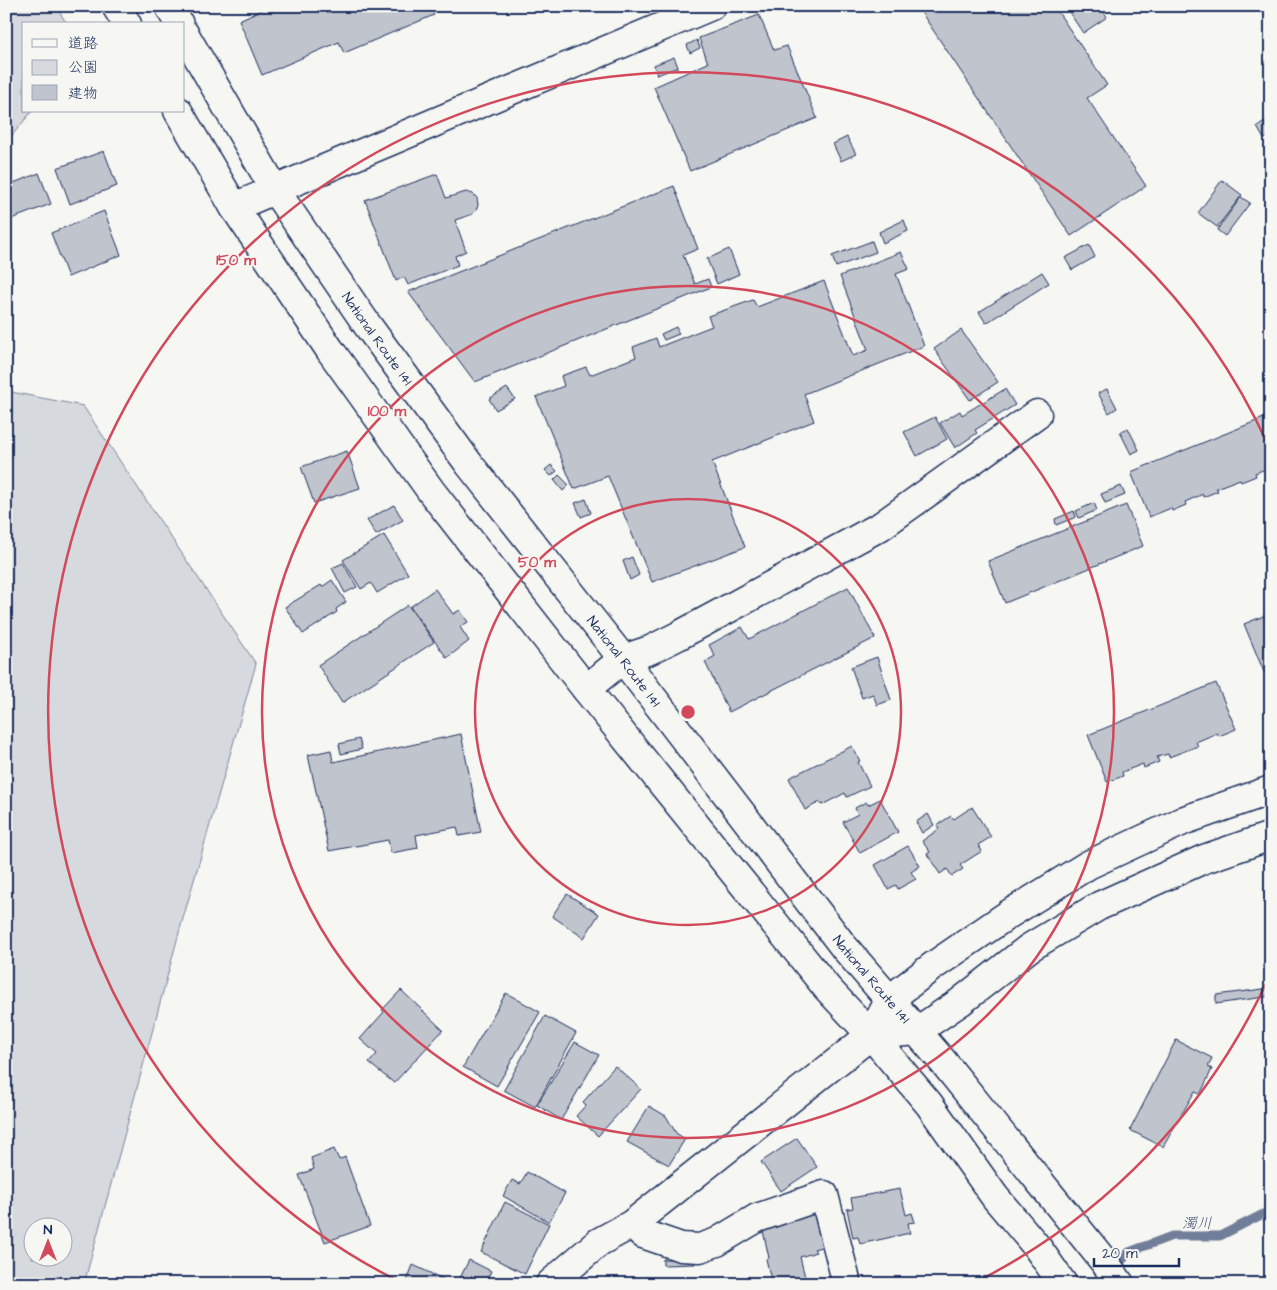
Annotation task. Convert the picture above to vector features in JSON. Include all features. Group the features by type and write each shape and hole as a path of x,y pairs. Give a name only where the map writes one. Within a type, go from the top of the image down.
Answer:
{"main road":[{"path":"116,6 125,22"},
{"path":"168,6 178,22"},
{"path":"234,207 711,6"},
{"name":"National Route 141","path":"185,35 275,190 368,326 469,464 623,658 844,948 945,1064 1120,1284"},
{"path":"179,112 234,207 330,350 431,491 586,689 827,988 871,1035 929,1104 995,1197 1036,1247 1063,1284"},
{"path":"586,689 623,658 650,650 678,636 882,526 1037,414"},
{"path":"550,1284 599,1242 632,1224 871,1035 890,1000 933,966 1088,865 1185,820 1271,790"},
{"path":"871,1035 917,1031 960,1002 1029,948 1099,906 1204,858 1271,836"},
{"path":"632,1224 643,1234 681,1247 700,1248 717,1242 757,1218 824,1195 847,1284"}],"green space":[{"path":"6,6 56,6 66,22 22,22 22,112 31,112 6,143"},
{"path":"6,391 83,406 256,664 180,929 84,1284 6,1284"}],"building":[{"path":"270,6 430,6 434,15 344,53 339,42 262,75 239,20"},
{"path":"917,6 1054,6 1107,85 1087,98 1146,186 1071,236"},
{"path":"1065,6 1100,6 1107,17 1083,33"},
{"path":"759,15 774,50 787,46 817,118 690,171 654,87 708,63 699,38"},
{"path":"697,40 700,48 690,53 687,45"},
{"path":"674,57 678,67 657,75 654,65"},
{"path":"1271,118 1271,135 1264,139 1257,127"},
{"path":"847,137 856,154 841,161 833,144"},
{"path":"104,151 117,186 70,204 57,168"},
{"path":"39,173 51,204 6,221 6,186"},
{"path":"437,174 446,198 466,192 473,194 477,198 478,205 473,214 455,220 466,251 455,256 458,265 408,285 404,277 396,281 365,200"},
{"path":"1222,180 1242,195 1217,227 1198,213"},
{"path":"674,186 698,249 683,255 695,284 708,279 711,287 475,382 408,292"},
{"path":"1241,197 1250,203 1225,236 1217,230"},
{"path":"104,211 121,255 68,277 51,233"},
{"path":"904,220 908,231 883,243 879,232"},
{"path":"872,241 876,252 836,267 832,256"},
{"path":"1089,245 1095,257 1072,270 1065,258"},
{"path":"729,249 739,274 717,284 707,259"},
{"path":"901,252 909,269 896,274 924,346 804,394 814,421 712,462 745,547 652,582 608,476 574,489 536,397 564,386 561,376 586,367 590,375 636,357 633,347 656,338 659,347 712,326 708,316 753,300 757,307 824,281 853,356 868,350 840,276"},
{"path":"1042,272 1049,283 986,323 979,312"},
{"path":"676,327 679,334 664,340 661,334"},
{"path":"961,330 998,382 970,400 934,349"},
{"path":"507,388 515,399 496,410 489,399"},
{"path":"1005,389 1015,405 975,430 977,433 955,448 940,423 960,411 962,415"},
{"path":"1107,389 1117,408 1109,413 1098,393"},
{"path":"1271,415 1271,467 1255,473 1256,476 1241,482 1240,479 1216,488 1218,491 1203,497 1203,494 1185,502 1186,505 1172,511 1171,508 1149,517 1131,472"},
{"path":"935,417 947,439 917,456 904,432"},
{"path":"1128,428 1139,450 1131,454 1120,432"},
{"path":"347,451 360,488 314,503 301,467"},
{"path":"551,465 557,471 551,476 545,470"},
{"path":"559,475 569,485 563,491 554,480"},
{"path":"1121,486 1125,495 1105,503 1101,494"},
{"path":"586,499 591,513 581,517 575,503"},
{"path":"1094,503 1097,510 1079,518 1076,511"},
{"path":"394,505 403,520 376,535 367,520"},
{"path":"1126,505 1143,546 1005,603 988,561"},
{"path":"1074,511 1076,517 1056,525 1055,519"},
{"path":"384,535 408,574 377,593 371,583 361,589 343,560"},
{"path":"632,557 639,575 630,580 623,561"},
{"path":"343,563 357,587 345,593 332,568"},
{"path":"332,580 346,602 336,609 337,612 303,634 285,607"},
{"path":"848,587 875,638 729,712 705,662 715,656 709,645 742,627 749,639"},
{"path":"435,589 453,614 460,610 468,622 460,627 469,641 447,658 410,607"},
{"path":"408,605 434,642 342,703 318,665"},
{"path":"1271,613 1271,669 1264,672 1244,624"},
{"path":"877,657 891,700 877,705 873,694 862,698 851,667"},
{"path":"1216,683 1236,729 1219,736 1217,733 1196,742 1198,746 1169,757 1168,754 1157,757 1159,762 1144,768 1143,764 1122,772 1123,776 1107,782 1088,735"},
{"path":"461,734 481,832 459,836 457,827 416,835 418,848 391,853 388,840 329,851 308,755 331,750 333,762"},
{"path":"359,739 362,749 341,754 339,744"},
{"path":"852,746 870,786 847,797 845,793 822,805 820,802 805,810 789,778"},
{"path":"880,799 898,832 860,853 843,822 858,814 855,808 866,802 868,805"},
{"path":"972,807 991,837 978,845 982,851 960,865 963,869 952,876 947,869 940,874 927,854 930,852 922,841 939,829 937,825 951,816 954,819"},
{"path":"928,814 934,825 922,833 916,822"},
{"path":"908,846 920,866 911,872 916,879 898,889 896,885 888,889 875,865"},
{"path":"567,894 599,914 584,938 552,916"},
{"path":"1271,988 1271,996 1216,1004 1216,995"},
{"path":"401,990 443,1030 394,1083 369,1063 377,1054 360,1039 384,1012 382,1010"},
{"path":"506,993 540,1012 497,1086 463,1067"},
{"path":"545,1016 576,1033 535,1107 504,1090"},
{"path":"1176,1040 1212,1058 1208,1067 1212,1069 1200,1095 1195,1091 1163,1147 1130,1130"},
{"path":"575,1042 599,1055 561,1120 537,1105"},
{"path":"615,1066 641,1089 598,1136 576,1116 586,1105 583,1102"},
{"path":"649,1106 666,1116 676,1133 685,1139 669,1165 627,1142"},
{"path":"797,1138 817,1167 781,1191 761,1162"},
{"path":"334,1149 339,1160 345,1157 370,1226 325,1242 299,1175 314,1169 311,1158"},
{"path":"527,1172 565,1193 549,1222 503,1196 512,1180 520,1184"},
{"path":"900,1189 906,1215 912,1213 915,1222 908,1223 910,1233 860,1244 858,1237 853,1238 847,1209 853,1208 851,1198"},
{"path":"505,1202 549,1224 525,1274 481,1252"},
{"path":"803,1212 804,1217 817,1213 828,1245 814,1249 816,1252 800,1257 805,1284 772,1284 766,1259 769,1258 762,1226"},
{"path":"663,1259 695,1259 695,1264 663,1265"},
{"path":"469,1260 491,1271 485,1284 457,1284"},
{"path":"413,1265 443,1279 441,1284 406,1283"}],"waterway":[{"name":"濁川","path":"1114,1270 1129,1252 1172,1236 1220,1236 1271,1210"}]}
